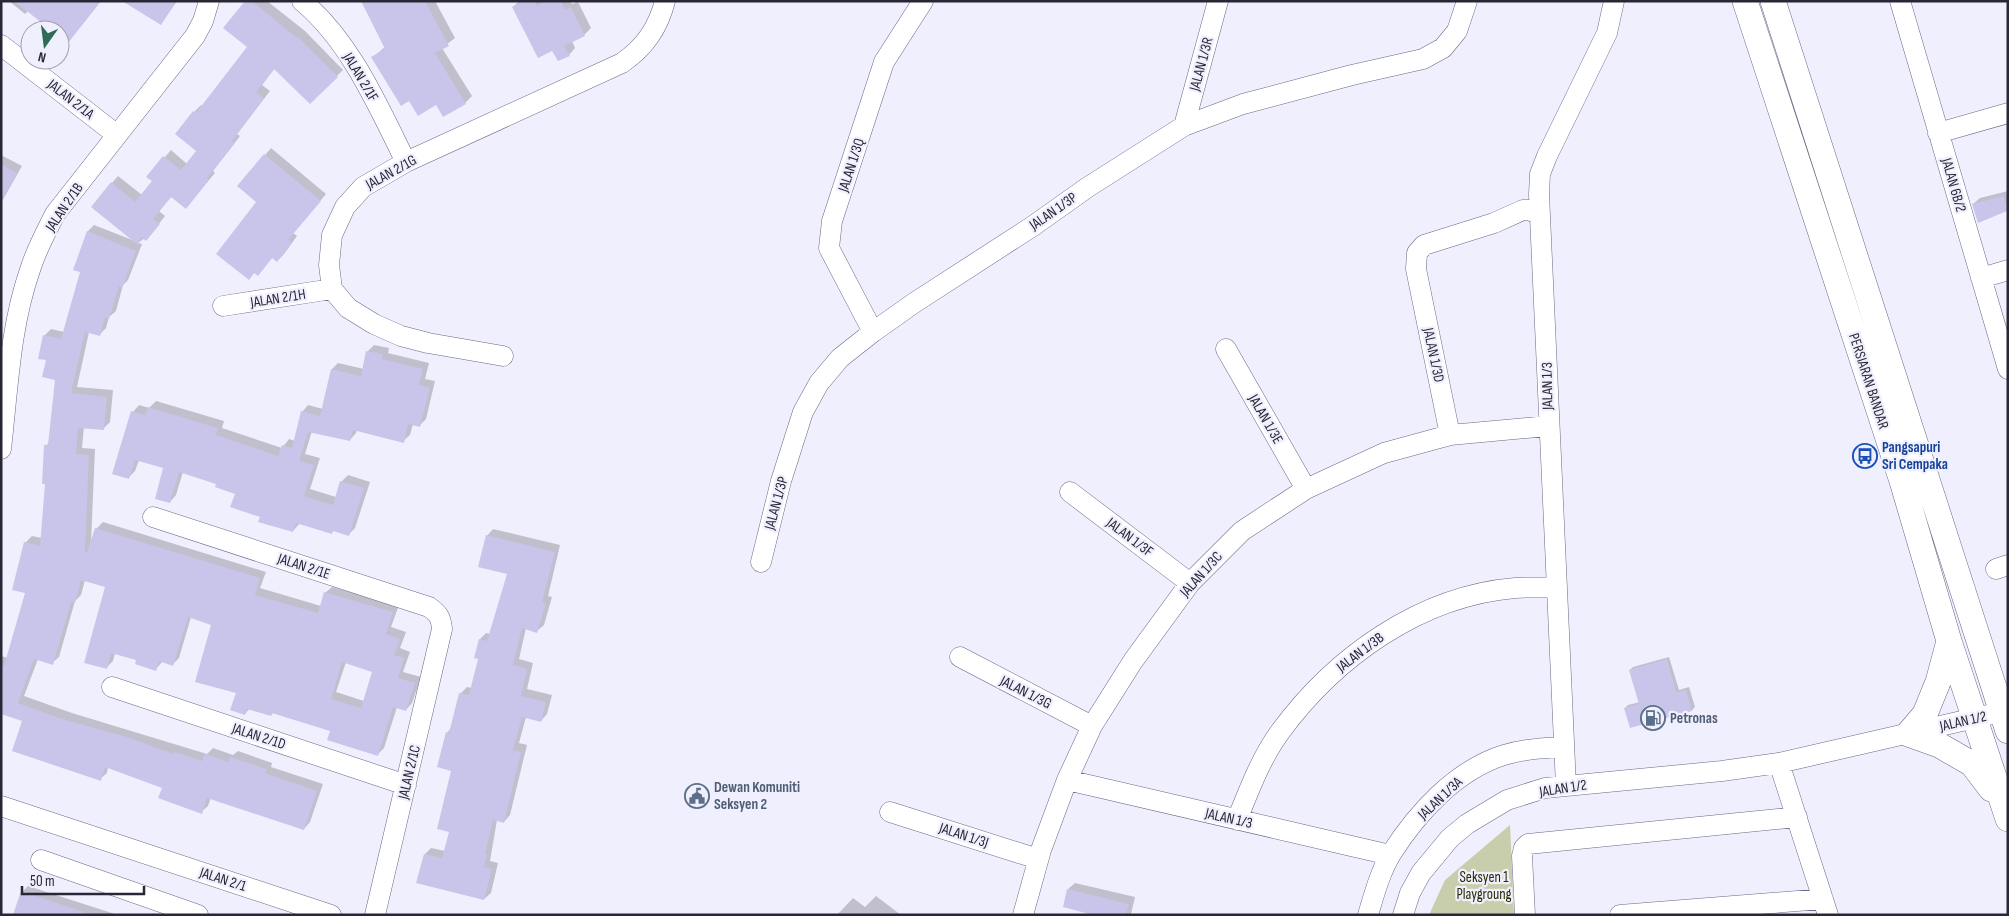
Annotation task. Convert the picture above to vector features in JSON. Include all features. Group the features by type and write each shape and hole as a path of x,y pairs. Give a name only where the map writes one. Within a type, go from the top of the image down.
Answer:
{"main road":[{"name":"PERSIARAN BANDAR","path":"1745,1 1902,481 1949,641 2005,811"},
{"name":"PERSIARAN BANDAR","path":"1778,5 2004,722"},
{"path":"1949,641 1938,682 1925,714 1908,734 1939,745 1972,764 2005,811"}],"street":[{"name":"JALAN 2/1B","path":"1,449 13,337 29,270 41,241 56,214 195,36 203,21 209,1"},
{"name":"JALAN 2/1F","path":"302,1 316,13 344,49 370,89 406,162"},
{"name":"JALAN 2/1G","path":"332,289 329,265 332,235 345,207 363,186 406,162 622,63 636,53 647,41 656,27 665,1"},
{"name":"JALAN 1/3Q","path":"873,332 829,248 832,221 884,62 923,1"},
{"name":"JALAN 1/3R","path":"1184,126 1218,1"},
{"name":"JALAN 1/3P","path":"761,562 781,481 803,412 819,383 840,358 914,303 1033,226 1088,187 1184,126 1243,104 1352,75 1423,59 1442,48 1457,31 1467,1"},
{"name":"JALAN 1/3","path":"1566,786 1548,426 1546,322 1539,194 1540,174 1607,33 1614,1"},
{"name":"JALAN 6B/2","path":"1900,1 2008,369"},
{"name":"JALAN 2/1A","path":"1,45 118,135"},
{"path":"1938,133 2008,113"},
{"name":"JALAN 1/3D","path":"1450,434 1418,276 1416,258 1420,248 1424,245 1494,223 1523,210 1540,215"},
{"path":"1981,278 2008,270"},
{"path":"332,289 348,308 374,324 401,336 503,356"},
{"name":"JALAN 2/1H","path":"223,306 332,289"},
{"name":"JALAN 1/3E","path":"1226,349 1306,489"},
{"name":"JALAN 1/3C","path":"1023,915 1038,859 1067,780 1092,726 1133,661 1190,583 1242,532 1306,489 1384,453 1450,434 1548,426"},
{"name":"JALAN 1/3F","path":"1070,492 1190,583"},
{"name":"JALAN 2/1E","path":"153,517 429,607 438,613 442,620 442,629"},
{"name":"JALAN 1/3B","path":"1237,820 1254,777 1280,733 1312,691 1348,658 1387,631 1431,610 1471,597 1514,588 1557,587"},
{"name":"JALAN 2/1C","path":"375,915 442,629"},
{"name":"JALAN 1/3G","path":"960,657 1092,726"},
{"name":"JALAN 2/1D","path":"112,687 406,785"},
{"name":"JALAN 1/2","path":"1403,915 1410,893 1421,874 1450,838 1467,824 1507,800 1545,788 1722,771 1779,763 1974,719 2004,722"},
{"name":"JALAN 1/3A","path":"1368,915 1390,855 1413,824 1455,781 1503,755 1564,747"},
{"path":"1620,915 1826,907 1779,763"},
{"name":"JALAN 1/3","path":"1067,780 1390,855"},
{"name":"JALAN 2/1","path":"1,806 331,915"},
{"name":"JALAN 1/3J","path":"890,812 1038,859"},
{"path":"1525,915 1522,856 1524,848 1528,844 1797,817"},
{"path":"41,860 198,915"}],"green space":[{"name":"Seksyen 1 Playgroung","path":"1510,825 1514,915 1429,915 1445,880"}],"building":[{"path":"14,1 101,1 70,40 70,20 38,20"},
{"path":"122,1 176,1 161,25"},
{"path":"245,1 252,1 298,37 338,77 310,104 274,69 256,92 264,98 232,141 235,143 207,178 209,180 186,209 171,197 153,219 160,224 146,241 141,237 138,245 91,207 111,182 135,202 152,181 146,177 163,156 181,170 196,151 175,134 193,111 196,113 247,47 223,28"},
{"path":"361,1 425,1 449,46 435,53 466,104 443,117 436,105 418,116 409,101 401,106 371,57 385,49"},
{"path":"523,1 535,1 537,6 545,1 561,1 565,10 571,7 585,36 564,46 570,56 558,61 552,51 538,58 512,7"},
{"path":"264,154 321,201 288,240 292,243 277,262 272,258 258,276 254,273 249,280 216,254 256,202 237,186"},
{"path":"1,164 17,173 1,201"},
{"path":"2004,196 2007,211 1978,223 1972,204"},
{"path":"87,231 136,251 122,288 119,286 109,319 105,317 100,336 85,332 71,393 107,397 104,430 78,428 76,454 89,455 85,552 87,552 95,528 260,578 255,595 318,613 324,592 393,612 386,634 400,639 394,655 404,658 398,678 415,683 406,711 393,707 378,756 327,740 330,731 272,713 271,716 247,709 245,715 230,710 236,693 195,682 211,625 188,617 173,666 159,661 156,671 135,664 136,660 111,653 107,669 84,663 105,587 81,580 75,603 71,602 53,665 34,659 18,703 65,720 124,736 174,754 175,752 202,761 205,754 228,762 230,757 267,769 265,773 317,791 304,830 207,798 202,814 158,798 162,788 105,767 101,781 12,751 22,721 1,714 1,665 4,666 25,593 12,590 24,542 40,546 45,484 42,484 44,445 48,445 55,380 42,377 46,360 38,359 43,335 61,339 80,272 73,270","holes":["342,662 372,672 361,708 331,699"]},
{"path":"366,351 383,354 382,359 423,369 419,385 430,387 420,427 408,424 404,443 353,430 350,441 308,432 299,461 314,465 304,496 333,505 340,481 364,488 349,536 333,531 332,534 296,523 293,532 258,522 260,517 230,507 235,494 215,487 216,484 179,472 170,503 155,499 163,468 135,460 129,479 112,474 131,411 145,415 148,407 218,428 216,435 278,456 282,445 292,448 301,411 320,416 331,369 361,376"},
{"path":"486,535 555,552 542,602 546,603 537,633 522,628 513,665 527,669 521,696 546,702 541,722 522,717 513,750 521,752 504,823 493,820 485,854 487,854 484,867 492,869 484,900 416,883 424,854 442,858 449,832 437,829 451,771 437,767 446,732 449,733 459,693 469,695 478,659 474,658 479,639 487,641 507,574 478,567"},
{"path":"1667,659 1676,692 1686,690 1692,711 1630,728 1624,708 1639,704 1629,670"},
{"path":"1067,889 1129,904 1126,915 1093,915 1063,907"},
{"path":"21,891 84,912 83,915 13,915"}],"place":[{"name":"Pangsapuri Sri Cempaka","path":"1865,456"},
{"name":"Petronas","path":"1653,718"},
{"name":"Dewan Komuniti Seksyen 2","path":"697,796"}]}
